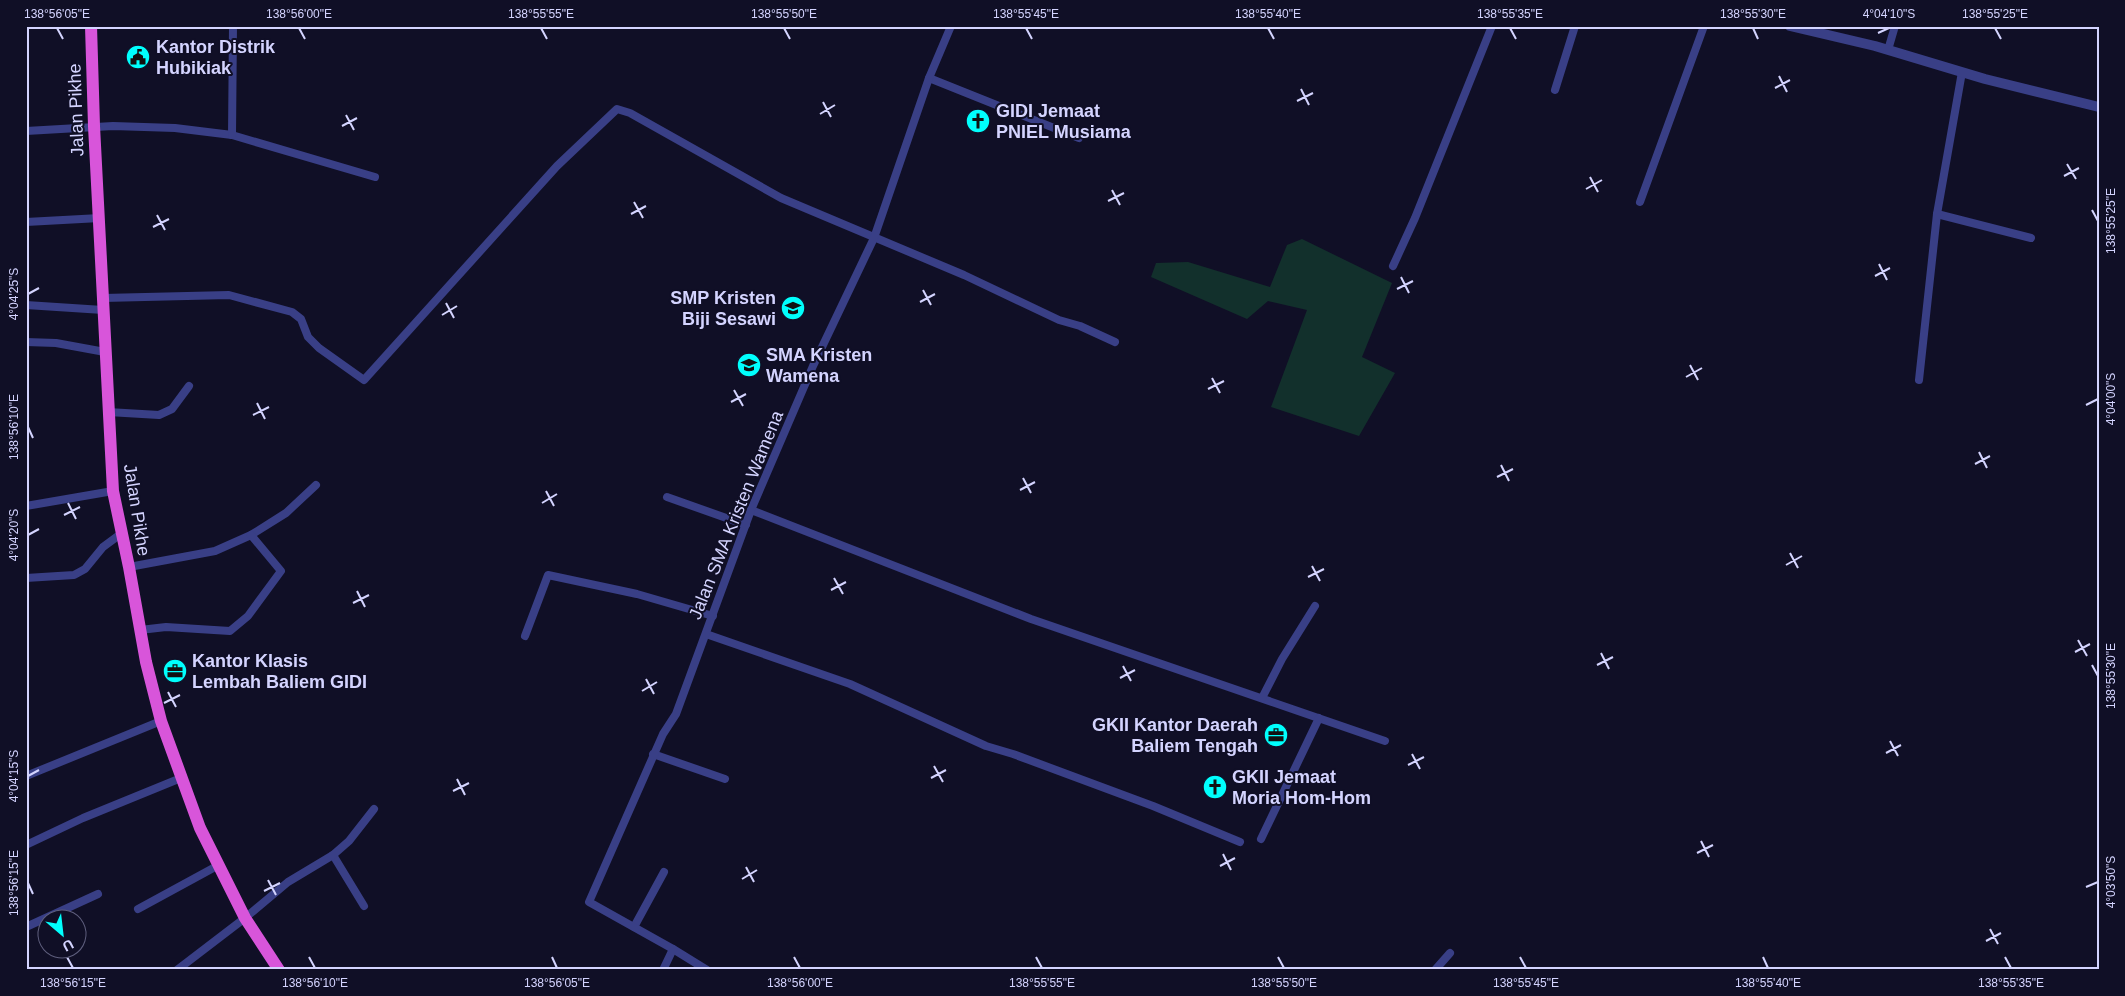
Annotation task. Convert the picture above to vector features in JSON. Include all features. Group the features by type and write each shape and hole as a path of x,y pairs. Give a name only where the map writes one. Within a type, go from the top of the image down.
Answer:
{"highway":[{"name":"Jalan Pikhe","path":"91,26 94,126 113,491 140,630 161,721 200,828 217,866 245,918 279,970"}],"street":[{"path":"232,135 233,26"},
{"name":"Jalan SMA Kristen Wamena","path":"707,970 589,902 653,754 676,714 751,510 813,366 874,238 929,78 951,26"},
{"path":"1393,266 1415,218 1492,26"},
{"path":"1555,90 1575,26"},
{"path":"1640,202 1704,26"},
{"path":"1790,26 1888,50 1962,72 2099,107"},
{"path":"1888,50 1894,26"},
{"path":"1919,380 1937,214 1962,72"},
{"path":"929,78 1079,138"},
{"path":"26,305 103,304 229,295 292,312 301,319 308,336 319,348 364,380 557,166 617,109 630,113 781,198 964,274 1059,320 1080,326 1115,342"},
{"path":"26,131 94,126 175,128 232,135 375,177"},
{"path":"1937,214 2031,238"},
{"path":"26,222 100,218"},
{"path":"26,342 56,344 105,352"},
{"path":"108,412 159,415 172,408 189,386"},
{"path":"129,567 215,551 251,535 286,513 316,485"},
{"path":"26,506 113,491"},
{"path":"667,497 746,525"},
{"path":"751,510 1031,618 1385,741"},
{"path":"26,578 74,574 85,569 103,547 122,533"},
{"path":"140,630 166,626 230,631 248,616 281,571 251,535"},
{"path":"525,636 548,575 637,594 713,616"},
{"path":"1262,698 1282,659 1316,606"},
{"path":"706,634 850,684 986,746 1013,754 1153,806 1240,842"},
{"path":"1261,839 1319,718"},
{"path":"26,776 161,721"},
{"path":"653,754 725,780"},
{"path":"26,845 83,818 181,778"},
{"path":"177,970 288,882 333,855 349,841 374,809"},
{"path":"333,855 364,906"},
{"path":"138,909 217,866"},
{"path":"634,927 664,872"},
{"path":"26,927 98,894"},
{"path":"663,970 673,949"},
{"path":"1435,970 1450,953"}],"green space":[{"path":"1302,239 1392,283 1362,357 1395,373 1359,436 1271,407 1307,310 1268,301 1247,319 1151,277 1156,263 1188,262 1270,287 1287,245"}],"place":[{"name":"Kantor Distrik Hubikiak","path":"138,57"},
{"name":"GIDI Jemaat PNIEL Musiama","path":"978,121"},
{"name":"SMP Kristen Biji Sesawi","path":"793,308"},
{"name":"SMA Kristen Wamena","path":"749,365"},
{"name":"Kantor Klasis Lembah Baliem GIDI","path":"175,671"},
{"name":"GKII Kantor Daerah Baliem Tengah","path":"1276,735"},
{"name":"GKII Jemaat Moria Hom-Hom","path":"1215,787"}]}
